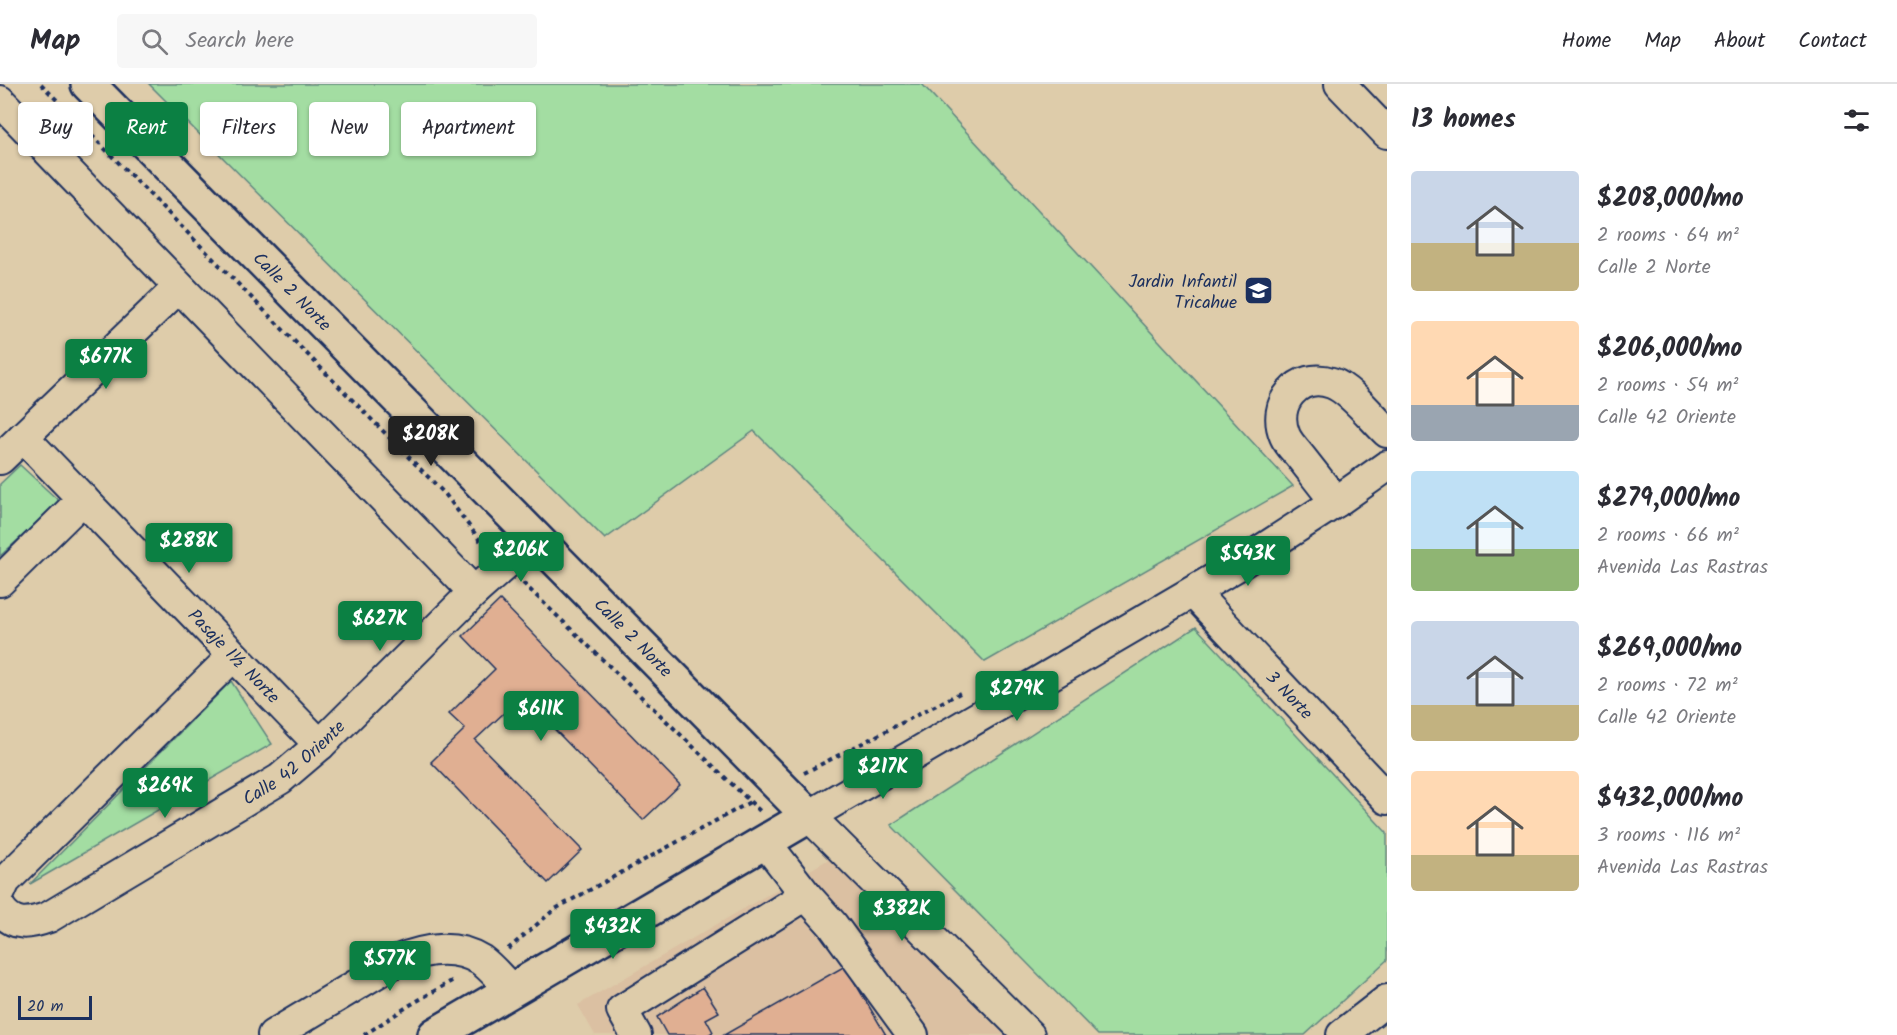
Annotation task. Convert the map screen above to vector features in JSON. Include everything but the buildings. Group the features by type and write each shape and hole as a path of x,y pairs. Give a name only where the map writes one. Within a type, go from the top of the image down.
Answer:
{"main road":[{"name":"Calle 2 Norte","path":"88,84 780,786 785,830"},
{"path":"435,1035 785,830"}],"street":[{"path":"1340,84 1387,133"},
{"path":"0,102 474,592"},
{"path":"0,459 179,287"},
{"path":"1336,502 1285,437 1280,414 1286,398 1297,386 1313,381 1333,383 1351,396 1387,432"},
{"name":"Pasaje 1½ Norte","path":"23,437 320,746"},
{"path":"913,1035 832,924 806,895 785,830 1256,554 1387,466"},
{"path":"0,580 84,499"},
{"name":"Calle 42 Oriente","path":"3,907 21,924 34,923 49,917 280,778 320,746 474,592 536,537"},
{"name":"3 Norte","path":"1193,592 1387,799"},
{"path":"3,907 5,881 233,656"},
{"name":"Calle 2 Norte","path":"785,830 1029,1035"},
{"path":"636,1035 622,1010 806,895"},
{"path":"273,1035 413,953 447,949 463,953 483,963 512,990"},
{"path":"1342,1035 1387,1000"}],"path":[{"path":"41,84 445,494 480,542 750,802 785,830"},
{"path":"363,1035 509,948 555,909 780,786 967,690"}],"shaded area":[{"path":"829,859 1004,1035 595,1035 578,1005"}],"green space":[{"path":"149,84 922,84 1293,486 985,662 754,431 605,539 221,156 297,156 297,102 200,102 200,135 188,123 188,102 167,102"},
{"path":"20,465 60,502 0,556 0,484"},
{"path":"1196,627 1387,833 1387,960 1305,1035 1098,1035 891,825"},
{"path":"231,681 272,744 30,884"}],"place":[{"name":"Jardin Infantil Tricahue","path":"1258,291"}]}
